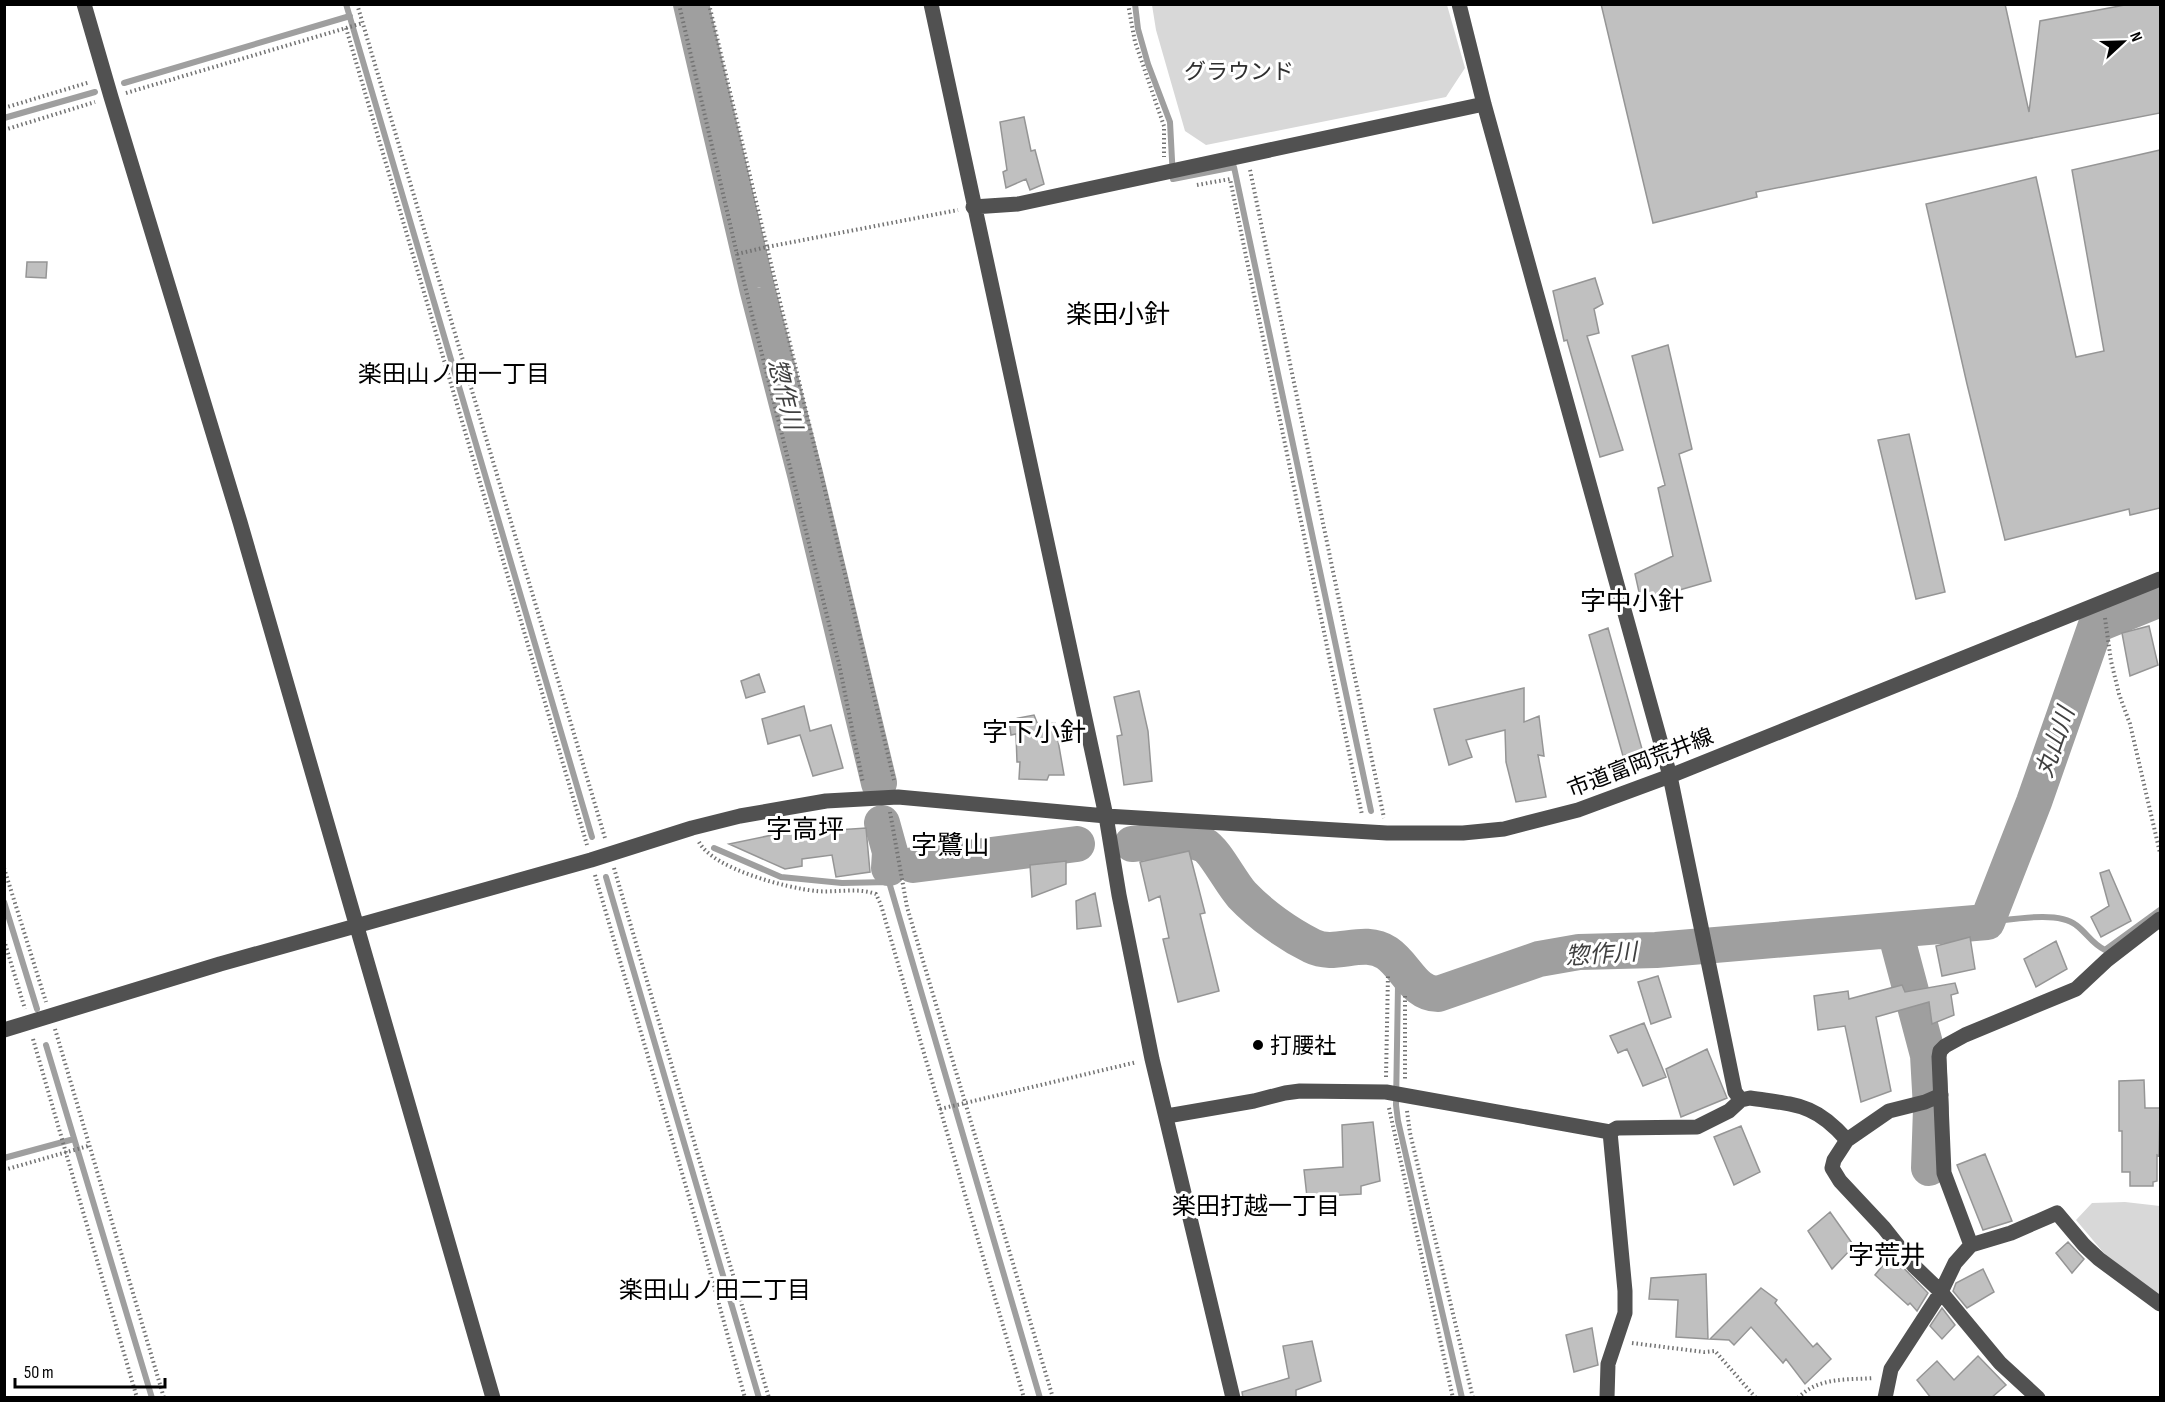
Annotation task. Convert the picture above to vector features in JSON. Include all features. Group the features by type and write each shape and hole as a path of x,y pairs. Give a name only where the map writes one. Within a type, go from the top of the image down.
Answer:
{"street":[{"path":"84,4 104,77 240,522 493,1398"},
{"path":"931,4 1106,816 1119,895 1152,1059 1233,1398"},
{"path":"1458,4 1670,776 1735,1092 1741,1100"},
{"path":"973,207 1018,204 1484,104"},
{"name":"市道富岡荒井線","path":"4,1030 358,925 591,860 692,828 791,807 893,797 1106,816 1365,832 1463,833 1504,829 1578,810 1670,776 2160,579"},
{"path":"1971,1245 1944,1173 1940,1051 1965,1035 2076,989 2107,960 2160,919"},
{"path":"1167,1116 1292,1092 1397,1093 1610,1132 1617,1128 1697,1127 1729,1111 1741,1100 1749,1098 1816,1111 1833,1124 1847,1140"},
{"path":"1941,1095 1925,1102 1889,1111 1847,1140 1834,1160 1832,1168 1840,1182 1884,1228 1914,1266 1941,1292 2000,1363 2038,1398"},
{"path":"1607,1398 1608,1364 1625,1314 1625,1292 1610,1132"},
{"path":"1885,1398 1891,1369 1941,1292 1954,1263 1971,1245 2011,1233 2057,1213 2099,1259 2160,1304"}],"path":[{"path":"357,4 770,1398"},
{"path":"679,4 737,254 839,664 866,798"},
{"path":"709,4 893,797 897,854 911,919 1053,1398"},
{"path":"1128,4 1135,42 1164,126 1166,172"},
{"path":"4,130 363,23"},
{"path":"346,28 696,1221 744,1398"},
{"path":"4,108 104,77"},
{"path":"1247,155 1387,833"},
{"path":"1190,187 1230,179 1365,832"},
{"path":"737,254 973,207"},
{"path":"2108,637 2113,672 2130,724 2160,853"},
{"path":"692,828 703,849 717,860 768,880 816,891 866,891 876,894 1024,1398"},
{"path":"4,868 51,1016 87,1147 164,1398"},
{"path":"4,940 137,1398"},
{"path":"1388,974 1397,1093 1453,1398"},
{"path":"1405,996 1397,1093 1410,1133 1473,1398"},
{"path":"940,1109 1152,1059"},
{"path":"4,1170 87,1147"},
{"path":"1616,1341 1704,1352 1715,1351 1756,1398"},
{"path":"1798,1398 1812,1385 1821,1382 1889,1376"}],"green space":[{"name":"グラウンド","path":"1152,5 1447,5 1465,68 1446,97 1206,145 1185,131 1156,30"},
{"path":"2125,1202 2160,1206 2160,1297 2108,1258 2076,1220 2092,1203"}],"building":[{"path":"1601,4 2005,4 2029,112 2040,21 2130,4 2160,4 2160,113 1756,192 1757,197 1653,223"},
{"path":"1024,117 1031,151 1035,150 1044,184 1030,190 1026,179 1006,188 1003,172 1007,170 1000,122"},
{"path":"2160,150 2160,508 2130,515 2129,509 2005,540 1926,204 2036,177 2076,357 2104,351 2072,170"},
{"path":"27,262 47,262 46,278 26,277"},
{"path":"1595,278 1603,304 1594,309 1599,333 1587,336 1623,450 1600,457 1567,340 1564,341 1553,291"},
{"path":"1668,345 1692,449 1679,454 1711,581 1641,601 1635,574 1673,556 1658,488 1665,485 1632,356"},
{"path":"1909,434 1945,592 1916,599 1878,440"},
{"path":"2149,626 2158,665 2130,676 2122,633"},
{"path":"1608,628 1642,749 1623,756 1589,635"},
{"path":"759,674 765,692 746,698 741,681"},
{"path":"1524,688 1524,722 1539,716 1544,756 1538,755 1546,797 1516,802 1506,762 1505,730 1466,740 1472,757 1449,765 1434,709"},
{"path":"1139,691 1148,731 1152,781 1124,785 1117,736 1122,735 1114,697"},
{"path":"804,706 810,731 831,725 843,768 813,776 800,735 768,744 762,719"},
{"path":"1034,715 1038,725 1055,723 1064,775 1049,775 1047,780 1019,779 1020,762 1017,762 1016,734 1011,735 1009,720"},
{"path":"866,828 870,872 836,877 832,855 802,859 802,866 785,869 729,844 777,834"},
{"path":"1189,851 1205,913 1200,914 1219,991 1178,1002 1163,939 1169,938 1160,896 1149,901 1140,862"},
{"path":"1066,861 1066,884 1032,897 1030,865"},
{"path":"2109,870 2131,921 2101,937 2091,917 2109,906 2100,873"},
{"path":"1095,893 1101,926 1077,929 1076,901"},
{"path":"1970,937 1975,969 1942,976 1936,946"},
{"path":"2056,941 2067,969 2036,987 2024,959"},
{"path":"1658,976 1671,1017 1651,1024 1638,982"},
{"path":"1955,983 1958,993 1951,995 1954,1015 1932,1024 1929,1002 1876,1017 1891,1091 1861,1102 1845,1026 1818,1030 1814,996 1848,991 1849,999 1902,985 1905,992"},
{"path":"1644,1023 1666,1077 1643,1086 1627,1049 1618,1053 1610,1036"},
{"path":"1707,1049 1727,1098 1681,1117 1666,1069"},
{"path":"2144,1080 2145,1108 2160,1108 2157,1181 2153,1182 2153,1186 2130,1186 2130,1172 2122,1172 2119,1081"},
{"path":"1373,1122 1380,1181 1361,1186 1361,1194 1307,1197 1304,1170 1343,1167 1342,1125"},
{"path":"1741,1126 1760,1172 1734,1185 1714,1137"},
{"path":"1985,1154 2012,1221 1983,1230 1957,1165"},
{"path":"1830,1212 1854,1246 1832,1269 1808,1231"},
{"path":"2068,1242 2084,1259 2072,1273 2056,1253"},
{"path":"1891,1255 1928,1293 1917,1311 1875,1275"},
{"path":"1983,1269 1994,1292 1967,1308 1953,1291 1956,1283"},
{"path":"1706,1274 1708,1339 1676,1337 1678,1300 1649,1299 1651,1278"},
{"path":"1761,1288 1777,1300 1775,1303 1813,1347 1817,1343 1831,1359 1805,1384 1786,1359 1783,1363 1751,1327 1734,1345 1729,1340 1710,1339"},
{"path":"1942,1308 1955,1325 1942,1339 1930,1326"},
{"path":"1592,1328 1598,1365 1574,1372 1566,1335"},
{"path":"1312,1341 1321,1381 1296,1390 1296,1398 1243,1398 1242,1392 1289,1378 1283,1346"},
{"path":"1978,1356 2006,1385 1991,1398 1931,1398 1917,1380 1937,1361 1954,1380"}],"waterway":[{"path":"346,4 592,837"},
{"name":"惣作川","path":"691,4 757,288 805,474 879,783"},
{"path":"1135,4 1138,29 1148,64 1170,122 1173,179 1234,167 1371,811"},
{"path":"124,83 350,16"},
{"path":"4,118 95,92"},
{"name":"惣作川","path":"1132,844 1187,840 1204,845 1242,895 1284,930 1321,949 1359,947 1378,949 1394,958 1416,984 1430,993 1438,994 1539,959 1579,952 1656,950 1987,922 2034,802 2096,625 2160,599"},
{"name":"惣作川","path":"882,823 890,852 889,868"},
{"name":"惣作川","path":"913,865 1077,844"},
{"path":"714,848 781,877 842,883 889,882"},
{"path":"889,868 889,882 1040,1398"},
{"path":"606,877 759,1398"},
{"path":"4,902 37,1009"},
{"name":"丸山川","path":"1987,922 2033,917 2068,920 2105,950 2160,910"},
{"name":"惣作川","path":"1895,931 1928,1055 1931,1108 1929,1168"},
{"path":"1398,986 1396,1105 1398,1121 1462,1398"},
{"path":"46,1045 152,1398"},
{"path":"4,1158 74,1139"}],"place":[{"name":"打腰社","path":"1258,1045"}],"district":[{"name":"楽田小針","path":"1118,314"},
{"name":"楽田山ノ田一丁目","path":"454,374"},
{"name":"字中小針","path":"1632,601"},
{"name":"字下小針","path":"1034,732"},
{"name":"字高坪","path":"805,829"},
{"name":"字鷺山","path":"950,845"},
{"name":"楽田打越一丁目","path":"1256,1206"},
{"name":"字荒井","path":"1887,1255"},
{"name":"楽田山ノ田二丁目","path":"715,1290"}]}
